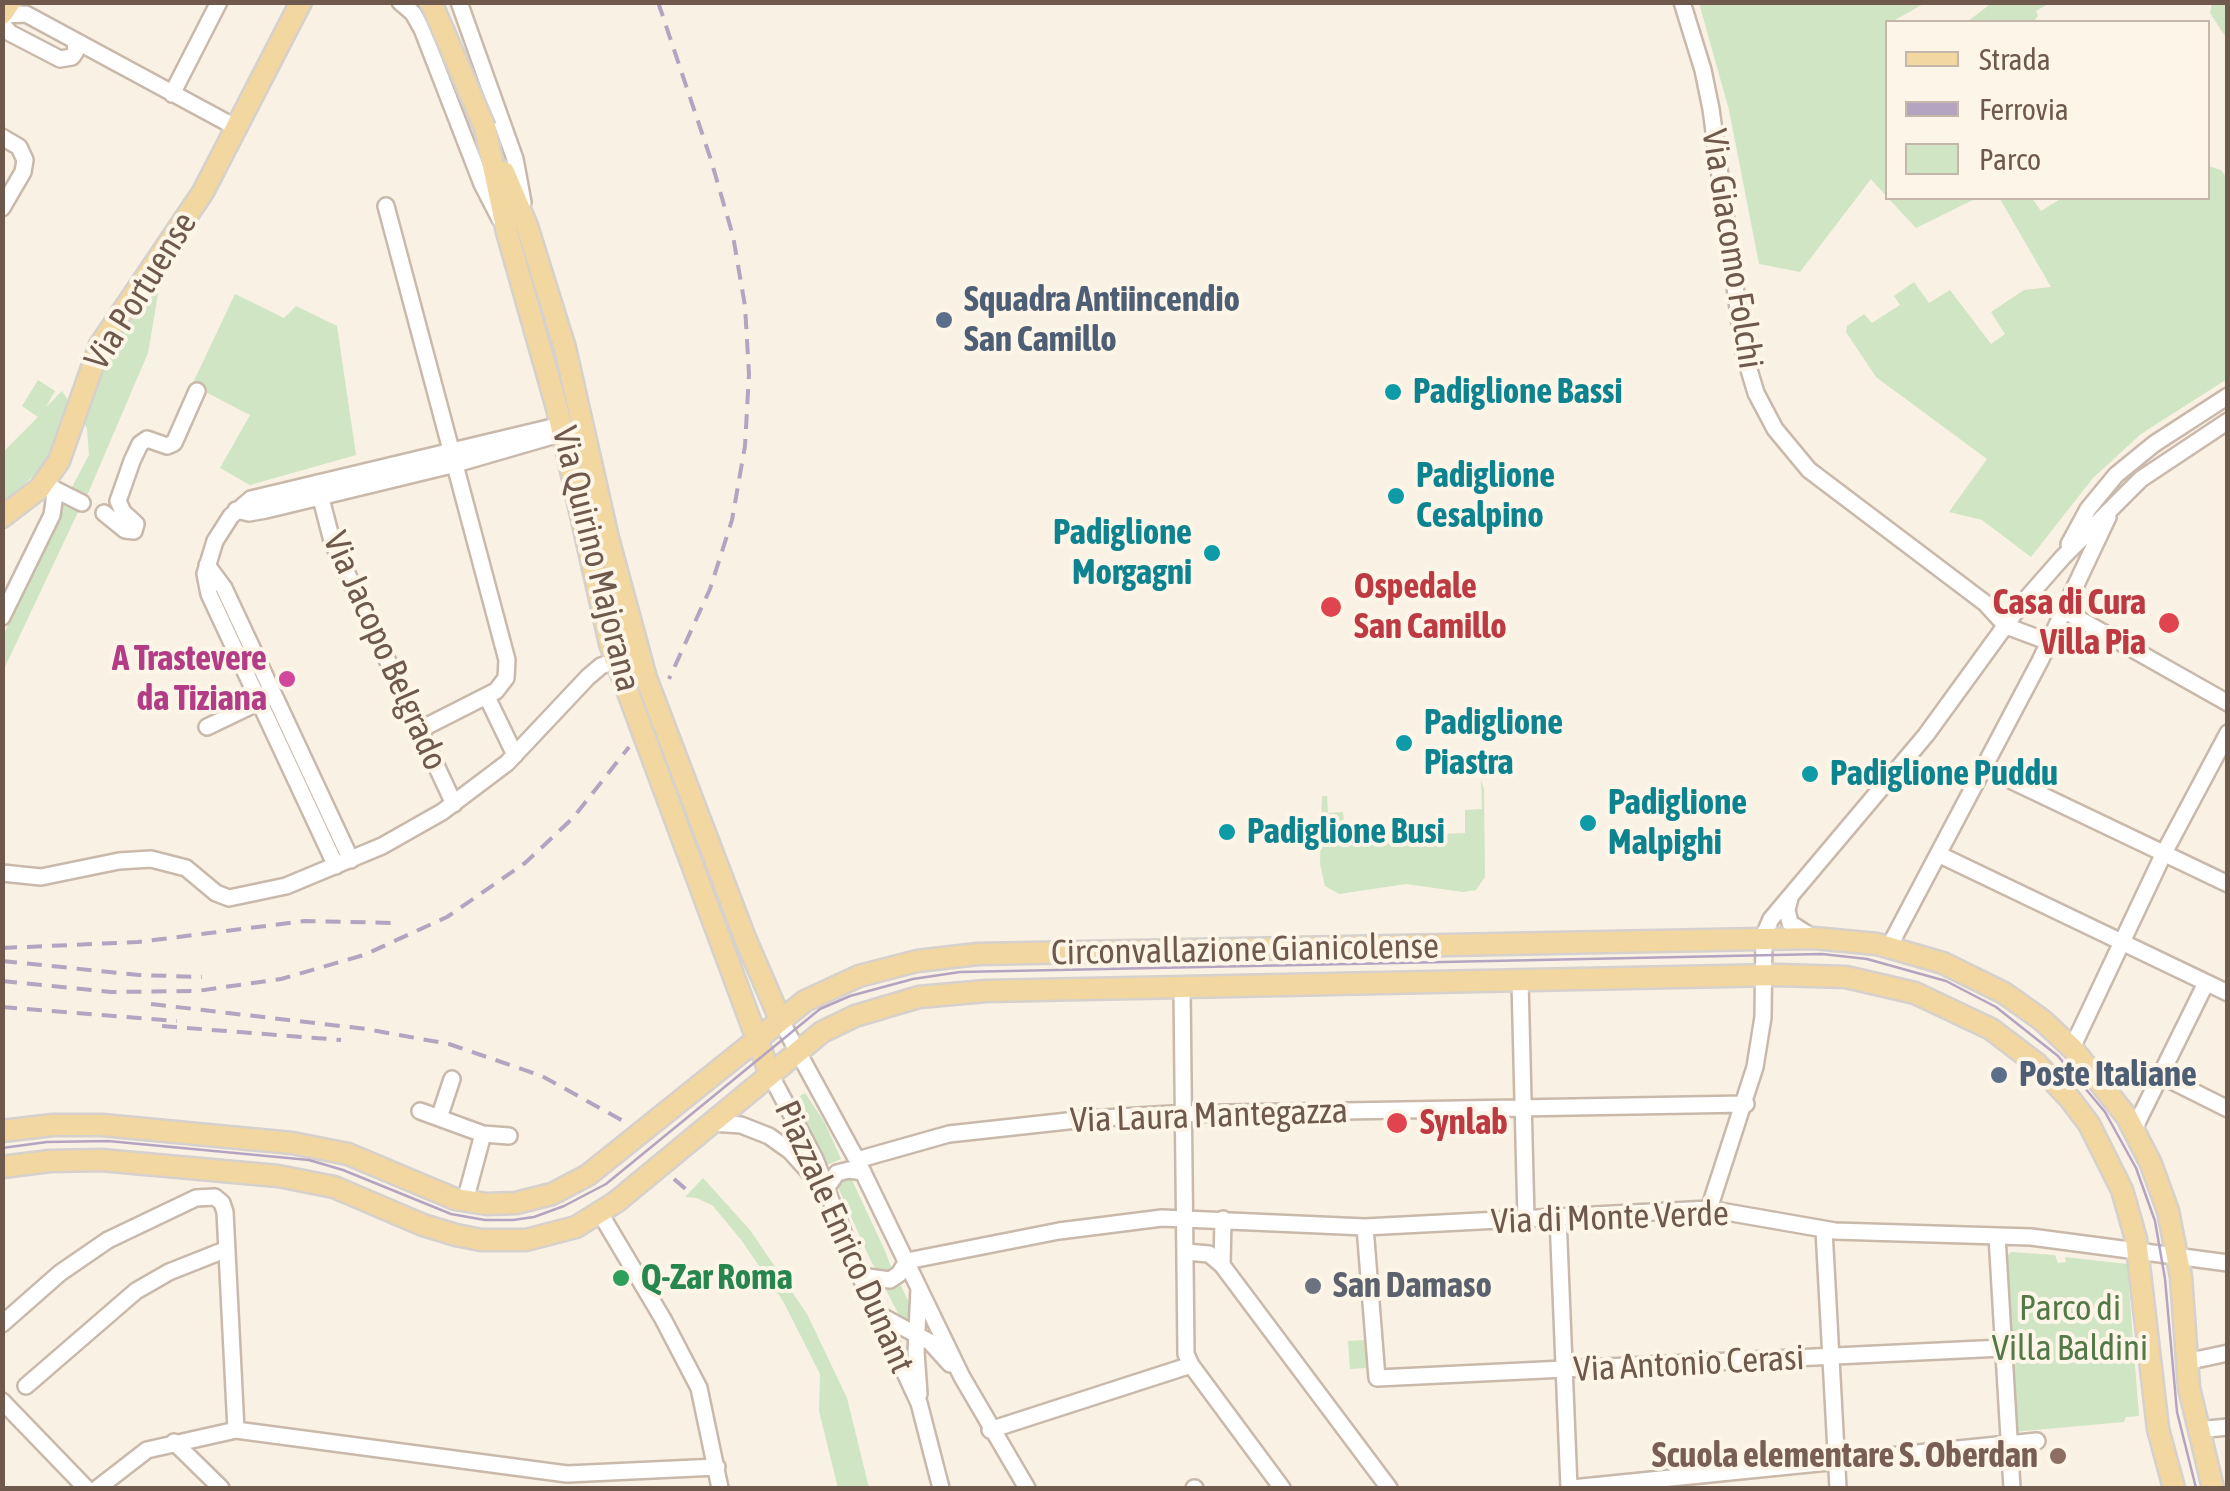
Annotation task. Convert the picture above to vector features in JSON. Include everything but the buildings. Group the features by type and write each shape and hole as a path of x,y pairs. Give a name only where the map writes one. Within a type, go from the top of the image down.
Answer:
{"main road":[{"path":"2,14 10,2"},
{"name":"Via Portuense","path":"262,76 270,43 288,2"},
{"name":"Via Portuense","path":"44,484 69,440 83,386 100,345 188,218 301,2"},
{"name":"Via Quirino Majorana","path":"432,2 484,128 583,422 620,588 646,678 744,938 780,1019"},
{"name":"Via Quirino Majorana","path":"517,229 528,296 616,660 755,1039"},
{"path":"562,429 583,422"},
{"path":"2,518 44,484"},
{"path":"592,572 604,586 620,588"},
{"path":"616,660 631,664 646,678"},
{"name":"Circonvallazione Gianicolense","path":"2,1131 102,1125 313,1146 348,1154 464,1201 516,1204 568,1187 619,1152 755,1039 819,992 859,976 917,961 965,955 1814,938 1889,946 1943,962 1986,982 2042,1020 2100,1080 2134,1129 2161,1188 2178,1257 2186,1362 2213,1488"},
{"name":"Circonvallazione Gianicolense","path":"2,1167 102,1160 254,1173 343,1190 432,1228 481,1240 538,1238 570,1229 600,1213 822,1032 849,1018 928,995 986,990 1835,976 1894,986 1947,1005 2002,1036 2046,1072 2088,1124 2122,1190 2138,1251 2158,1430 2174,1488"},
{"name":"Piazzale Enrico Dunant","path":"755,1039 770,1074"},
{"path":"254,1173 264,1160 261,1139"},
{"path":"308,1181 305,1163 313,1146"}],"street":[{"path":"172,94 219,2"},
{"path":"400,2 418,21 482,184 517,229"},
{"name":"Via Giacomo Folchi","path":"1682,2 1703,70 1744,353 1767,415 1782,441 1809,470 1986,603 2006,626"},
{"path":"418,21 424,15 460,7"},
{"name":"Via Quirino Majorana","path":"460,7 515,159 517,229"},
{"path":"2,14 26,14 236,128"},
{"path":"2,24 10,33 60,60 72,57 76,42"},
{"path":"2,137 18,147 25,160 23,172 2,208"},
{"path":"386,206 507,660 504,683 486,697 421,729"},
{"path":"104,513 125,530 134,530 134,522 118,501 132,461 147,439 164,446 174,444 197,391"},
{"path":"2063,557 2088,509 2116,476 2154,444 2228,396"},
{"path":"1709,1209 1746,1104 1760,1041 1768,923 1926,736 2006,626 2063,557 2113,504 2156,467 2228,421"},
{"path":"344,863 261,692 224,588 207,564 218,536 236,510 255,512 318,490 562,429"},
{"path":"44,484 82,503"},
{"path":"2,617 52,515 54,494 44,484"},
{"name":"Via Jacopo Belgrado","path":"318,490 332,542 454,804"},
{"path":"1889,946 2066,612 2113,504"},
{"path":"2066,612 2228,703"},
{"path":"2006,626 2049,642"},
{"path":"2,873 42,877 130,860 163,860 186,868 216,893 233,898 274,890 344,863 454,804 516,755 599,667 616,660"},
{"path":"207,727 261,692"},
{"path":"486,697 516,755"},
{"path":"2072,1048 2164,854 2228,733"},
{"path":"1985,768 2228,884"},
{"path":"1938,854 2228,993"},
{"path":"1793,890 1788,918 1796,929 1814,938"},
{"path":"1520,981 1526,1219"},
{"path":"2134,1129 2206,983"},
{"path":"1182,988 1186,1350 1191,1365 1282,1488"},
{"name":"Piazzale Enrico Dunant","path":"780,1019 860,1166 962,1377"},
{"name":"Piazzale Enrico Dunant","path":"770,1074 816,1159 860,1276 920,1404"},
{"path":"2160,1076 2228,1108"},
{"path":"439,1118 452,1078"},
{"name":"Via Laura Mantegazza","path":"825,1190 837,1173 949,1134 1054,1122 1184,1114 1746,1104"},
{"path":"420,1111 483,1134 509,1136"},
{"path":"712,1123 747,1126 770,1136 790,1151 825,1190"},
{"path":"464,1201 483,1134"},
{"path":"2,1324 60,1272 108,1240 200,1197 214,1197 222,1202 226,1212 236,1430"},
{"name":"Via di Monte Verde","path":"1186,1218 1365,1227 1709,1209 1824,1230 2031,1237 2228,1263"},
{"path":"600,1213 699,1388 720,1488"},
{"path":"1558,1217 1570,1488 2036,1440"},
{"path":"860,1276 890,1280 900,1274 907,1261 1059,1230 1186,1218"},
{"path":"1222,1265 1223,1218"},
{"name":"Via Antonio Cerasi","path":"1365,1227 1377,1378 2002,1348"},
{"path":"1824,1230 1838,1488"},
{"path":"1996,1236 2012,1488"},
{"path":"26,1386 136,1290 227,1248"},
{"path":"1186,1252 1214,1256 1222,1265 1389,1488"},
{"name":"Piazzale Enrico Dunant","path":"919,1288 920,1404"},
{"name":"Piazzale Enrico Dunant","path":"876,1313 934,1345 962,1377"},
{"path":"2186,1362 2228,1353"},
{"path":"917,1369 927,1357 944,1358"},
{"path":"990,1430 1191,1365"},
{"path":"962,1377 1027,1488"},
{"path":"2,1401 86,1488"},
{"path":"920,1404 942,1488"},
{"path":"2198,1430 2228,1427"},
{"path":"98,1488 147,1450 236,1430 566,1481 716,1467"},
{"path":"174,1442 222,1488"}],"green space":[{"path":"1993,2 2050,2 2036,11 2035,20 1970,20"},
{"path":"1699,3 1925,3 1895,20 1885,20 1885,195 1871,179 1800,272 1759,264 1729,110"},
{"path":"2212,3 2227,3 2227,39 2210,13"},
{"path":"2210,167 2221,170 2227,179 2227,379 2141,434 2093,478 2031,557 1982,520 1949,512 1987,459 1876,377 1846,332 1847,326 1864,314 1872,323 1900,305 1894,296 1914,282 1929,303 1950,290 1991,344 2005,334 1991,312 2024,290 2051,287 2001,200 2033,200 2041,211 2059,200 2210,200"},
{"path":"1890,200 1973,200 1916,228"},
{"path":"152,285 159,288 148,353 86,498 71,489 89,455 83,419 106,353"},
{"path":"235,294 284,318 296,306 337,326 356,455 250,485 220,468 250,415 192,385"},
{"path":"38,380 55,391 46,407 62,391 68,400 54,450 49,462 3,503 3,452 38,417 22,406"},
{"path":"65,502 80,508 3,671 3,636"},
{"path":"1481,780 1485,877 1476,890 1463,892 1406,884 1339,894 1325,886 1320,864 1322,796 1327,796 1328,813 1343,812 1345,837 1465,833 1465,810 1482,809"},
{"path":"805,1093 825,1123 841,1159 827,1165 791,1101"},
{"path":"703,1178 750,1230 807,1314 847,1398 869,1488 838,1488 819,1411 820,1374 783,1301 742,1241 713,1206 685,1197"},
{"path":"851,1178 886,1253 891,1267 886,1273 877,1272 837,1185"},
{"name":"Parco di Villa Baldini","path":"2011,1252 2055,1255 2058,1263 2066,1262 2065,1257 2127,1264 2139,1416 2126,1417 2124,1422 2013,1432 2004,1259"},
{"path":"900,1284 913,1311 905,1320 886,1290"},
{"path":"1365,1340 1366,1368 1350,1369 1348,1341"}],"tram line":[{"path":"2,1148 47,1142 108,1141 309,1160 451,1214 513,1220 564,1206 606,1184 820,1009 850,996 913,979 960,972 1822,954 1867,959 1946,981 1996,1007 2058,1056 2105,1112 2136,1168 2155,1221 2165,1279 2177,1412 2196,1488"}],"railway":[{"path":"658,2 733,236 745,306 749,374 745,446 732,520 710,589 669,679"},
{"path":"2,981 111,992 197,991 281,979 364,955 447,917 525,863 573,818 629,747"},
{"path":"2,948 138,942 305,921 394,923"},
{"path":"2,961 139,975 202,977"},
{"path":"151,1004 366,1029 449,1044 542,1076 625,1122"},
{"path":"2,1007 177,1021"},
{"path":"162,1026 341,1040"},
{"path":"674,1179 689,1192"}],"place":[{"name":"Squadra Antiincendio San Camillo","path":"944,320"},
{"name":"Padiglione Bassi","path":"1393,392"},
{"name":"Padiglione Cesalpino","path":"1396,496"},
{"name":"Padiglione Morgagni","path":"1212,553"},
{"name":"Ospedale San Camillo","path":"1331,607"},
{"name":"Casa di Cura Villa Pia","path":"2169,623"},
{"name":"A Trastevere da Tiziana","path":"287,679"},
{"name":"Padiglione Piastra","path":"1404,743"},
{"name":"Padiglione Puddu","path":"1810,774"},
{"name":"Padiglione Malpighi","path":"1588,823"},
{"name":"Padiglione Busi","path":"1227,832"},
{"name":"Poste Italiane","path":"1999,1075"},
{"name":"Synlab","path":"1397,1123"},
{"name":"Q-Zar Roma","path":"621,1278"},
{"name":"San Damaso","path":"1313,1286"},
{"name":"Scuola elementare S. Oberdan","path":"2058,1456"}]}
